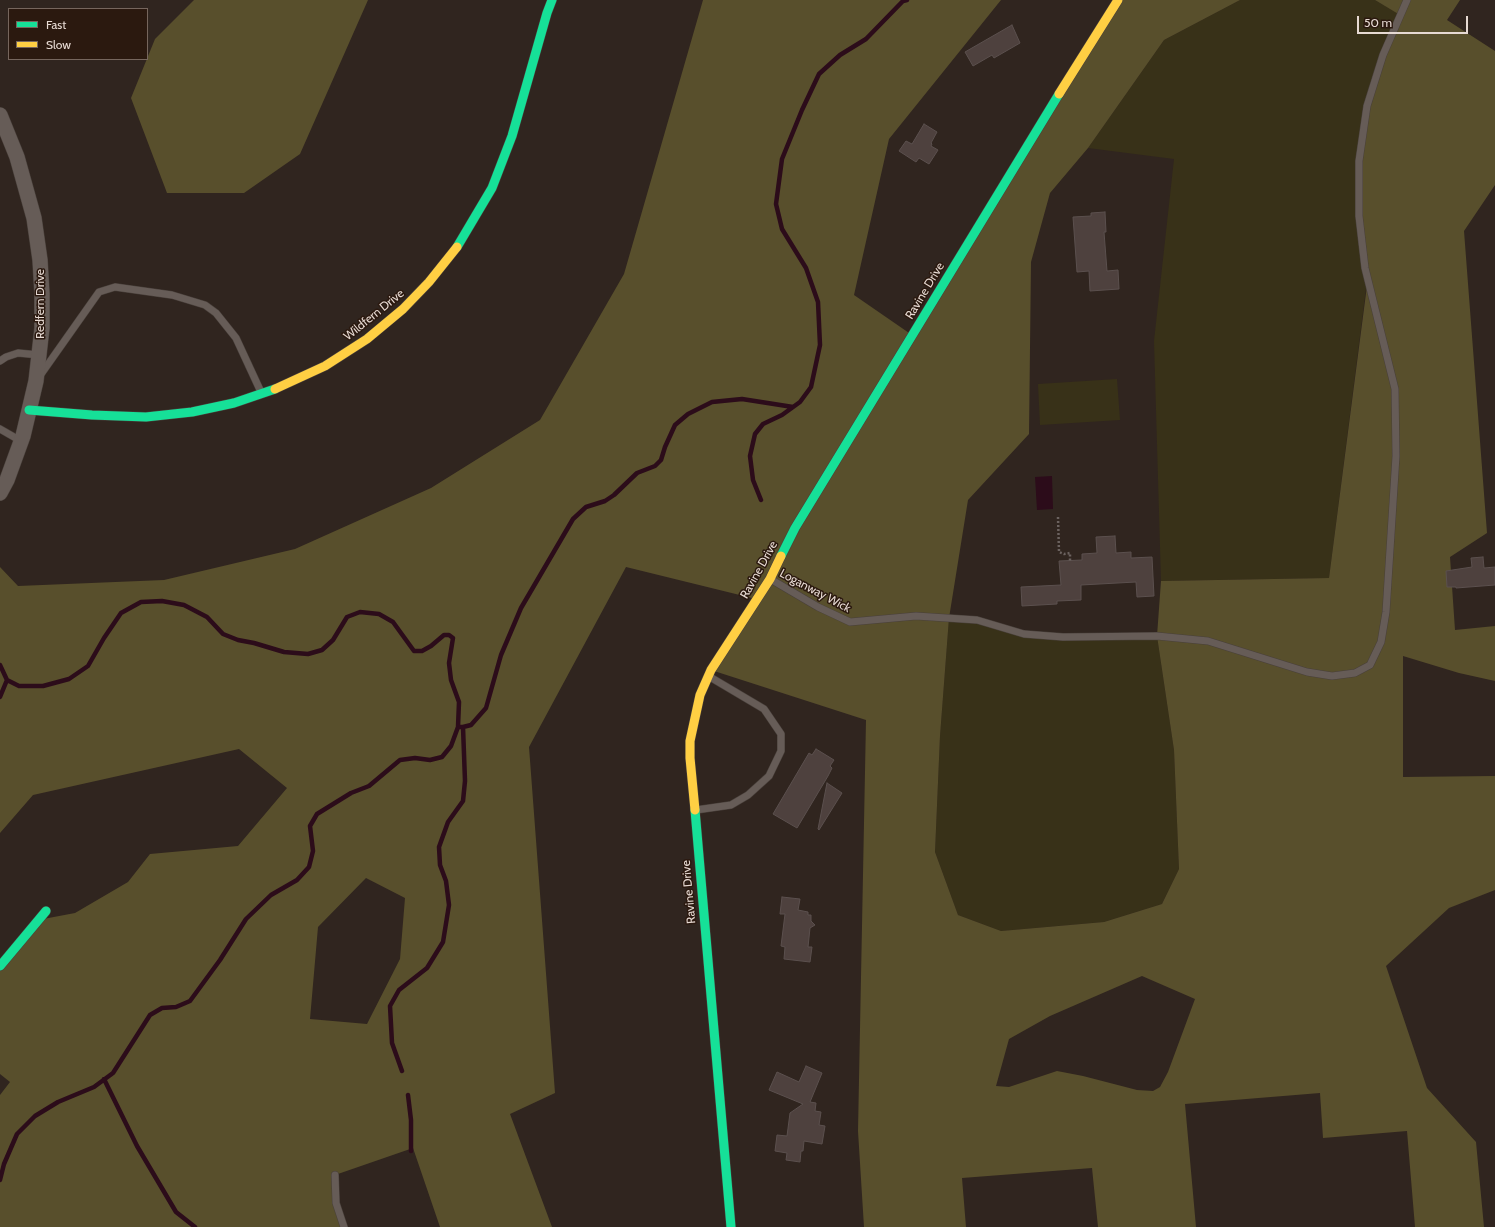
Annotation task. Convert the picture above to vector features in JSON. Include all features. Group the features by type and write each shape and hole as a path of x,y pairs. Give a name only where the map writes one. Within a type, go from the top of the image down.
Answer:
{"street":[{"name":"Wildfern Drive","path":"29,410 92,415 146,417 192,412 234,403 282,387 325,366 367,339 404,309 429,282 453,253 492,188 512,136 552,0"},
{"name":"Ravine Drive","path":"731,1227 690,758 690,740 700,696 708,676 770,579 799,521 1078,63 1118,0"},
{"name":"Redfern Drive","path":"0,115 19,163 34,218 40,260 42,294 42,328 36,381 22,441 7,480 0,493"},
{"path":"0,966 46,911"}],"lane":[{"name":"Loganway Wick","path":"770,579 818,607 850,622 916,616 977,620 1024,634 1063,637 1157,636 1208,641 1307,672 1332,676 1355,673 1370,665 1381,642 1386,612 1396,456 1395,389 1380,323 1365,268 1359,216 1359,161 1367,106 1383,55 1407,0"},
{"path":"36,381 100,292 115,287 172,295 205,305 216,314 236,338 262,394"},
{"path":"0,361 6,357 18,353 39,356"},
{"path":"0,429 22,441"},
{"path":"694,810 731,805 748,795 769,776 781,751 781,734 764,708 708,676"},
{"path":"335,1175 336,1203 344,1227"}],"path":[{"path":"1058,517 1059,552 1064,554 1070,553 1070,561"}],"shaded area":[{"path":"194,0 368,0 300,154 244,193 167,193 131,98 146,60 148,60 155,39"},
{"path":"703,0 1001,0 889,139 854,295 912,335 1118,0 1240,0 1164,40 1088,148 1050,193 1031,262 1029,434 968,500 949,618 940,736 935,852 958,915 1001,931 1104,922 1162,904 1179,869 1174,750 1157,636 1161,581 1329,578 1368,278 1365,268 1359,161 1367,106 1400,15 1375,0 1460,0 1447,20 1495,51 1495,185 1464,231 1487,533 1450,557 1455,630 1495,626 1495,681 1459,673 1403,656 1403,777 1495,776 1495,890 1449,908 1386,966 1427,1088 1476,1142 1484,1227 1415,1227 1407,1131 1323,1138 1320,1093 1185,1104 1196,1227 1098,1227 1092,1168 962,1178 966,1227 864,1227 858,1131 866,720 711,670 756,599 626,567 529,747 555,1093 510,1114 552,1227 440,1227 413,1148 335,1175 336,1203 344,1227 0,1227 0,1095 10,1082 0,1074 0,966 38,920 75,913 128,882 150,854 238,846 287,788 239,749 33,795 0,833 0,567 18,586 164,580 295,549 431,488 540,420 624,274","holes":["366,878 405,898 400,959 367,1024 310,1019 318,927","1142,976 1195,999 1168,1072 1160,1087 1153,1091 1137,1090 1057,1071 1009,1087 996,1086 1009,1039 1050,1016"]},
{"path":"1240,0 1375,0 1401,15 1329,578 1161,581 1154,341 1174,159 1088,148 1164,40"},
{"path":"1117,379 1120,420 1040,425 1038,384"},
{"path":"1052,476 1053,509 1037,510 1035,477"},
{"path":"949,618 977,620 1024,634 1157,636 1174,750 1179,869 1162,904 1104,922 1001,931 958,915 935,852 940,736"}],"building":[{"path":"1012,25 1020,43 994,58 992,55 973,66 965,52"},
{"path":"924,124 937,132 931,146 938,150 929,164 919,158 916,162 899,151 906,141 912,144"},
{"path":"1105,212 1106,232 1104,232 1107,271 1118,270 1119,289 1090,291 1089,271 1077,272 1073,217 1091,216 1091,213"},
{"path":"1115,536 1116,553 1131,552 1131,558 1152,557 1154,596 1137,597 1136,582 1081,585 1081,600 1057,601 1057,604 1022,606 1021,587 1061,585 1059,561 1082,560 1082,554 1097,553 1096,537"},
{"path":"1483,557 1484,568 1495,567 1495,585 1456,588 1447,587 1446,571 1472,567 1471,558"},
{"path":"816,749 834,760 830,766 832,768 828,776 797,828 773,814 809,753 812,755"},
{"path":"827,783 842,793 819,830 818,829"},
{"path":"782,897 800,899 798,910 808,912 808,915 811,915 811,921 815,925 810,928 808,947 812,947 810,962 784,959 785,947 781,946 785,914 780,914"},
{"path":"806,1066 822,1073 810,1102 816,1103 815,1111 821,1112 819,1125 825,1126 822,1144 804,1141 800,1162 786,1160 787,1153 775,1151 777,1135 787,1136 790,1113 803,1104 769,1090 777,1072 799,1082"}],"waterway":[{"path":"761,500 753,480 750,456 755,434 763,424 782,415 800,402 811,387 820,345 818,302 806,268 782,229 776,204 782,159 802,110 819,74 840,55 866,39 903,1 907,0"},
{"path":"0,1180 4,1164 17,1134 35,1116 58,1102 94,1087 113,1073 150,1015 162,1008 176,1007 190,1001 220,960 246,919 271,895 297,880 309,867 313,851 310,826 317,814 351,793 369,786 400,760 415,758 430,760 442,757 451,746 458,727 471,725 486,708 501,655 521,608 573,519 586,507 605,501 614,495 637,473 655,466 661,460 675,425 688,414 712,402 742,399 793,407"},
{"path":"0,665 7,680 19,686 43,686 69,679 88,666 104,638 121,613 141,602 162,601 184,605 207,617 223,634 238,640 284,652 308,654 322,650 333,640 347,617 360,612 379,614 393,622 414,651 422,651 431,646 444,635 449,635 453,638 449,663 451,680 459,702 458,727"},
{"path":"0,697 7,680"},
{"path":"402,1071 392,1043 390,1006 399,990 427,968 443,942 449,905 446,881 440,865 439,847 448,822 463,801 465,781 463,727"},
{"path":"104,1079 137,1146 176,1212 195,1227"},
{"path":"408,1095 411,1120 411,1151"}],"traffic: fast":[{"path":"457,247 492,188 512,136 552,0"},
{"path":"781,556 795,528 1059,94"},
{"path":"29,410 92,415 146,417 192,412 234,403 275,389"},
{"path":"695,810 731,1227"},
{"path":"0,966 46,911"}],"traffic: slow":[{"path":"1059,94 1118,0"},
{"path":"275,389 325,366 367,339 403,309 429,282 457,247"},
{"path":"695,810 690,758 690,741 700,695 711,670 770,579 781,556"}]}
